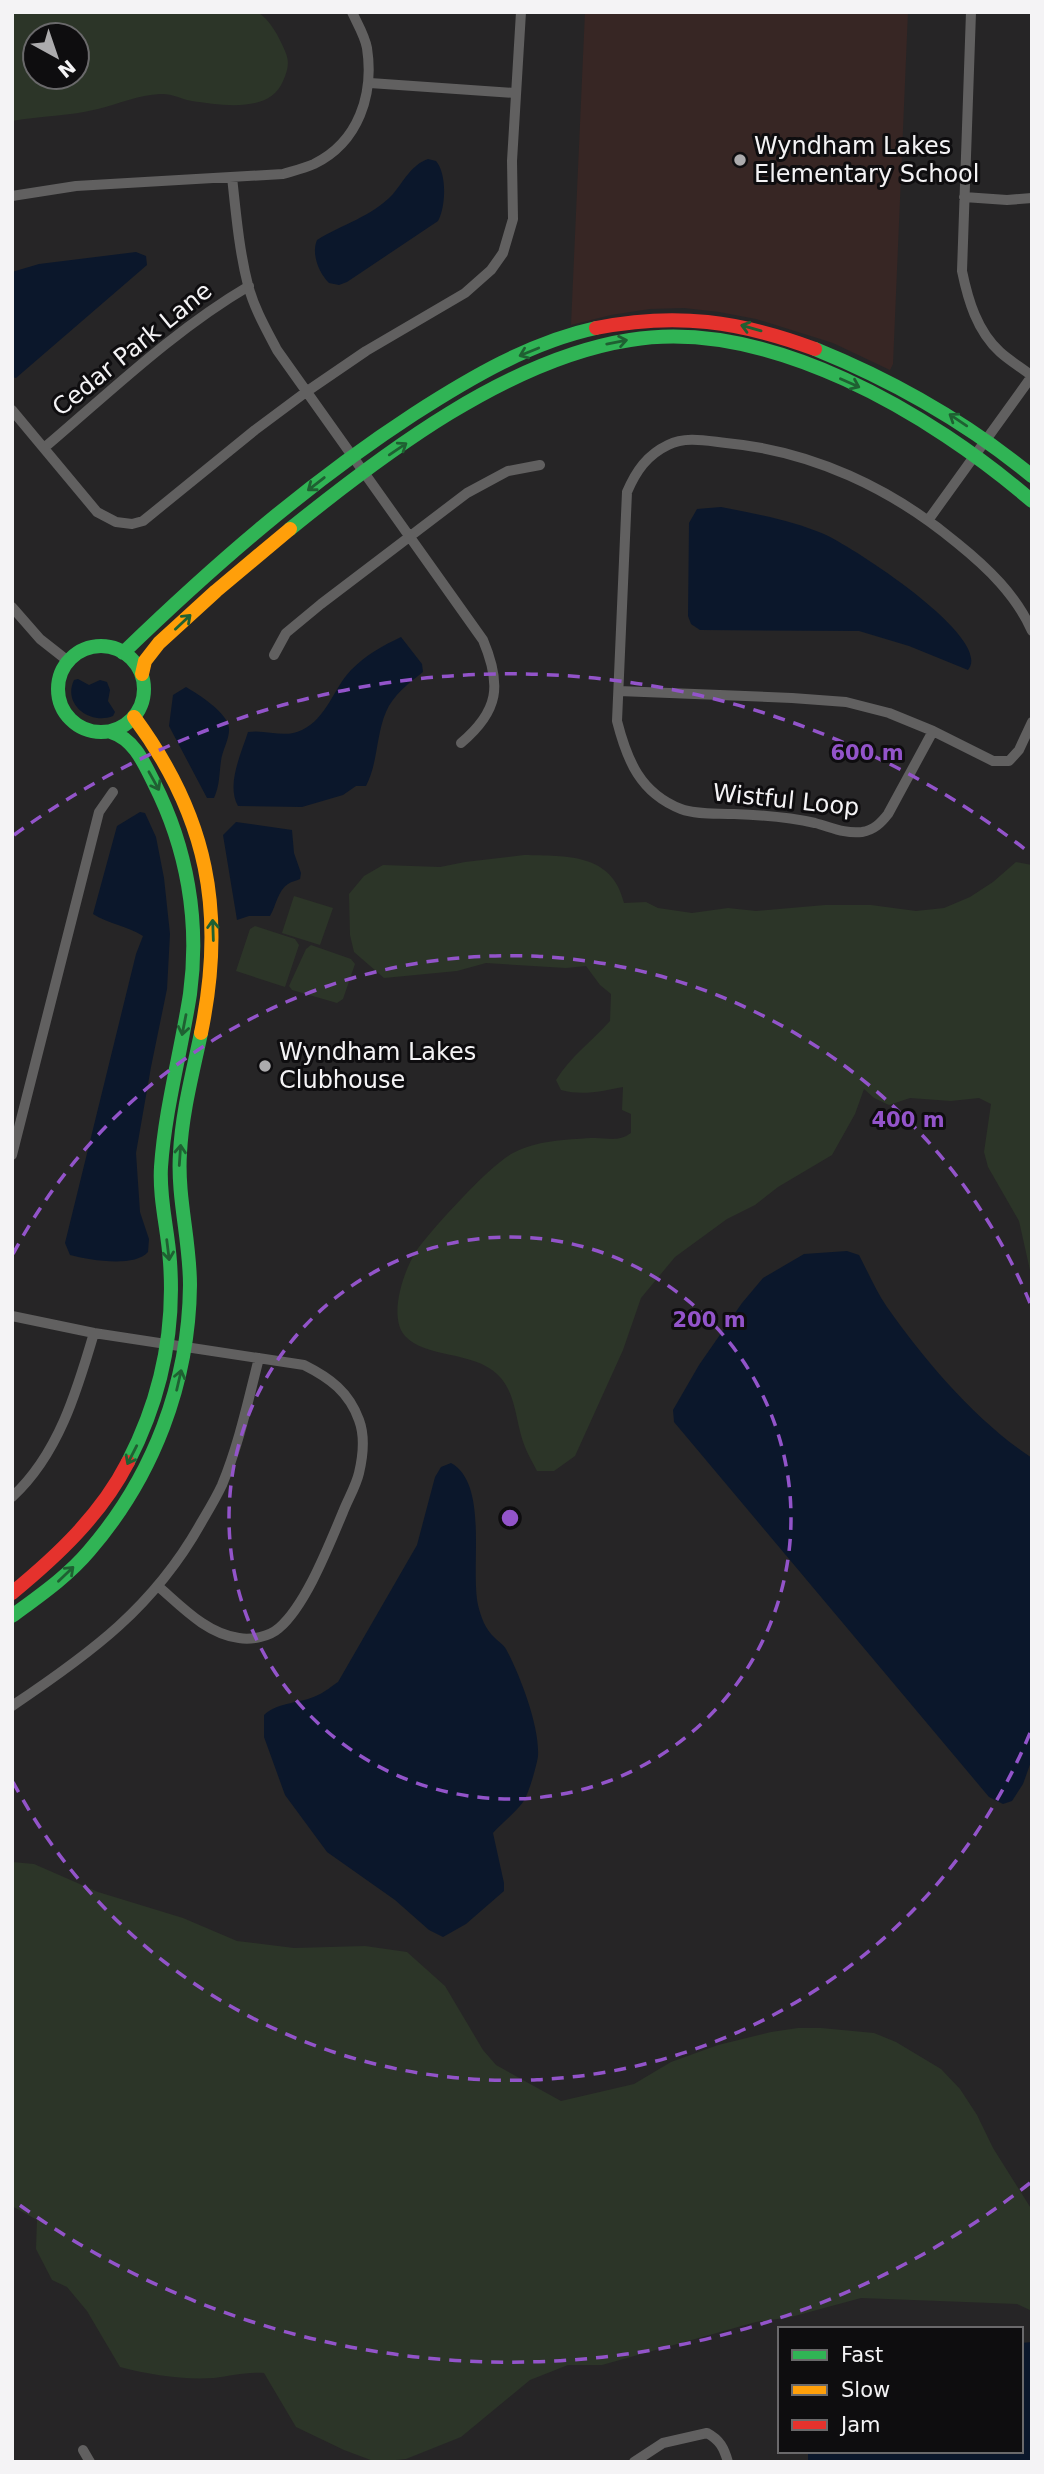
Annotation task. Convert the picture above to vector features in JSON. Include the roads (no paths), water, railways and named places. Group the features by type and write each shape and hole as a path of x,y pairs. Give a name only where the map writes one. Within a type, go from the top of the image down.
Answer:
{"street":[{"path":"12,197 76,186 283,174 315,164 338,146 361,117 370,83 367,45 352,12"},
{"path":"12,410 97,512 116,522 138,523 148,518 254,430 306,392 366,351 465,293 497,263 507,244 513,219 512,161 521,12"},
{"path":"929,519 1032,376 1000,352 983,331 968,302 962,271 971,12"},
{"path":"370,83 515,93"},
{"path":"232,177 248,286 258,314 277,350 483,640 492,660 495,691 489,713 478,729 461,743"},
{"path":"964,197 1007,200 1032,198"},
{"name":"Cedar Park Lane","path":"44,448 165,345 248,286"},
{"path":"123,653 188,590 258,529 352,456 452,390 487,370 564,338 640,321 692,319 732,323 827,352 924,398 986,440 1032,476"},
{"path":"640,321 642,338"},
{"path":"111,732 134,717 143,699 143,663 152,650 300,519 363,472 469,402 512,379 590,348 642,338 670,336 727,341 821,370 919,417 977,454 1032,501"},
{"path":"821,370 827,352"},
{"name":"Wistful Loop","path":"933,731 888,814 879,825 864,832 842,832 816,823 773,815 703,813 680,809 659,796 637,776 625,753 617,721 626,492 636,471 653,454 670,443 690,439 747,445 806,459 855,477 891,495 929,519 985,565 1022,609 1032,631"},
{"path":"274,655 286,633 467,493 508,471 540,465"},
{"path":"12,607 40,639 68,662"},
{"path":"12,1593 48,1565 71,1542 99,1509 121,1476 149,1416 167,1344 171,1286 161,1192 162,1148 191,979 193,911 187,872 163,798 138,754 129,741 118,733 84,729 71,720 59,701 58,685 68,662 78,653 92,647 108,647 123,653 134,661 142,674"},
{"path":"619,691 846,702 890,713 993,761 1009,761 1018,750 1032,722"},
{"path":"12,1616 59,1581 86,1555 114,1522 136,1488 167,1423 186,1347 190,1285 179,1170 181,1137 210,984 212,911 194,826 169,769 134,717"},
{"path":"12,1155 99,812 113,792"},
{"path":"191,979 210,984"},
{"path":"12,1316 94,1333 304,1365 328,1378 349,1397 360,1422 363,1450 359,1475 318,1568 290,1616 277,1630 262,1637 239,1639 201,1623 159,1587"},
{"path":"12,1497 23,1487 56,1438 77,1394 94,1333"},
{"path":"12,1706 63,1672 118,1628 159,1587 191,1541 220,1488 238,1441 259,1358"},
{"path":"634,2462 663,2443 707,2433 716,2438 724,2448 728,2462"},
{"path":"83,2450 90,2462"}],"water":[{"path":"428,159 436,161 444,182 443,207 438,221 347,282 339,285 329,283 317,263 317,240 376,209 393,194 412,169"},
{"path":"136,252 146,256 147,265 16,378 12,377 12,272 39,264"},
{"path":"721,507 812,529 862,556 916,594 961,637 971,655 968,670 909,646 859,631 700,630 691,624 688,616 689,523 697,509"},
{"path":"401,637 422,664 423,672 402,690 389,706 366,786 356,786 343,795 302,807 238,806 234,779 248,732 289,734 311,725 324,711 351,670 374,651"},
{"path":"78,679 89,685 100,680 107,682 110,690 108,701 115,712 113,716 96,718 75,705 71,689 74,680"},
{"path":"186,687 218,710 229,728 214,798 207,798 169,726 173,695"},
{"path":"140,812 145,813 156,837 170,934 167,989 136,1153 140,1212 149,1239 148,1252 133,1260 88,1259 70,1255 65,1243 136,954 143,936 93,914 117,826"},
{"path":"236,822 292,830 300,879 282,890 270,916 249,916 237,920 223,835"},
{"path":"847,1251 859,1255 887,1307 953,1389 991,1427 1032,1458 1032,1759 1023,1784 1012,1801 1003,1804 989,1797 674,1422 673,1410 699,1365 742,1303 763,1278 804,1254"},
{"path":"451,1463 463,1474 474,1507 479,1609 486,1627 505,1647 517,1673 536,1731 538,1756 525,1799 493,1833 504,1891 466,1924 443,1937 429,1930 395,1900 327,1852 285,1795 264,1737 264,1715 276,1707 318,1695 338,1682 417,1545 435,1477 441,1467"},
{"path":"1032,2342 1032,2462 808,2462 808,2453 1023,2453 1023,2343"}],"place":[{"name":"Wyndham Lakes Elementary School","path":"740,160"},
{"name":"Wyndham Lakes Clubhouse","path":"265,1066"}]}
